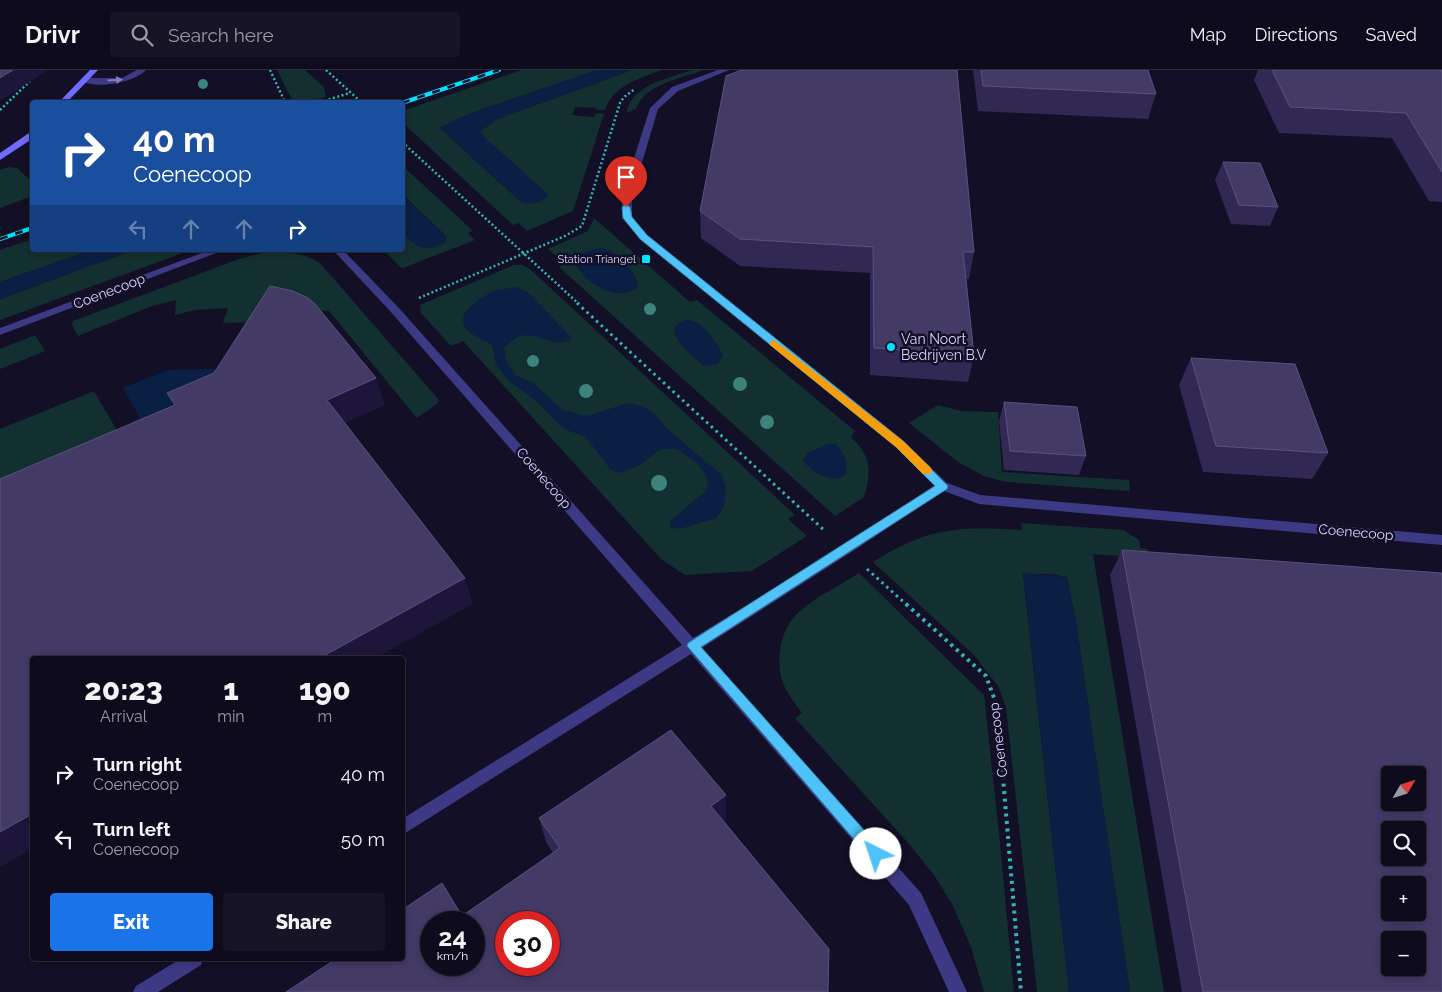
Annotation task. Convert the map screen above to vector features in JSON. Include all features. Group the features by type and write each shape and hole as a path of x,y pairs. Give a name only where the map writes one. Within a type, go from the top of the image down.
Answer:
{"street":[{"path":"65,100 94,70"},
{"path":"84,80 123,80 132,77 142,70"},
{"name":"Coenecoop","path":"725,70 675,88 654,108 627,196 627,218 644,237 900,444 943,486 979,498 1442,540"},
{"path":"0,157 30,136"},
{"name":"Coenecoop","path":"0,332 214,252"},
{"name":"Coenecoop","path":"340,252 394,309 915,898 958,992"},
{"path":"405,826 846,550 943,486"},
{"path":"142,992 192,961"}],"path":[{"path":"270,70 284,100"},
{"path":"326,70 359,100"},
{"path":"0,110 35,77"},
{"path":"394,309 565,236 582,226 620,103 630,92 638,87"},
{"path":"327,100 350,93"},
{"name":"Coenecoop","path":"405,145 986,676 997,706 1021,992"}],"green space":[{"path":"277,70 305,70 324,87 326,97 315,100 292,100"},
{"path":"522,70 597,70 469,114 440,128 521,202 480,131 497,119 632,70 662,70 628,84 614,94 605,110 575,107 572,115 594,117 596,113 604,114 573,211 527,231 519,223 513,225 405,125 405,110"},
{"path":"692,70 703,70 664,83 655,88 647,94 636,109 626,113 630,103 643,89 662,80"},
{"path":"9,167 17,168 30,180 30,197 0,208 0,170"},
{"path":"405,168 473,231 468,233 475,240 403,268 386,252 405,252 405,235 414,243 424,248 435,246 447,237 405,197"},
{"path":"594,218 690,302 697,300 855,431 851,437 863,451 868,464 869,472 864,497 835,516 559,267 565,264 548,249 588,231"},
{"path":"30,240 30,252 86,252 0,282 0,250"},
{"path":"128,252 186,252 0,320 0,299"},
{"path":"267,252 301,255 320,263 439,400 437,404 417,418 329,311 283,307 255,322 223,323 228,308 195,310 175,315 176,300 152,306 78,336 72,325 73,321 242,258"},
{"path":"514,265 522,265 530,269 795,515 788,519 807,536 752,571 685,575 661,559 463,341 451,346 421,313 420,305"},
{"path":"35,335 45,351 0,369 0,349"},
{"path":"94,391 125,444 0,498 0,429"},
{"path":"938,405 961,411 998,412 1002,472 1129,480 1130,491 1006,482 984,476 958,462 909,423"},
{"path":"1021,523 1124,530 1139,540 1140,548 1147,549 1149,558 1093,554 1164,992 1130,992 1076,622 1067,577 1050,574 1023,574 1069,992 1037,992 1006,707 998,686 974,655 873,562 893,550 928,535 945,531 980,528 1022,530"},
{"path":"859,573 984,695 1014,992 984,992 971,947 952,904 934,875 909,844 795,718 802,713 784,687 781,677 779,659 785,632 794,616 807,605"}],"water":[{"path":"597,70 632,70 497,119 481,131 483,136 549,195 540,201 528,204 521,202 440,128 469,114"},
{"path":"405,198 447,237 446,242 433,247 422,247 413,243 405,235"},
{"path":"599,248 610,251 628,266 638,283 636,289 618,293 609,291 591,282 584,275 574,260 576,255"},
{"path":"86,252 128,252 0,299 0,282"},
{"path":"518,287 530,294 572,338 566,341 554,342 527,335 516,338 504,348 506,360 515,375 533,383 563,410 587,416 628,403 642,406 657,415 666,428 722,475 726,488 724,507 716,518 680,529 670,527 670,521 708,489 706,475 696,462 677,449 661,449 640,465 620,473 610,469 586,437 564,429 535,400 509,381 496,365 492,345 470,332 465,327 463,321 468,309 486,295 498,290"},
{"path":"687,320 699,324 713,339 723,355 718,364 704,366 679,342 675,335 675,329 678,324"},
{"path":"242,368 145,427 123,388 168,370"},
{"path":"828,444 835,444 845,458 847,465 846,474 834,479 823,476 802,461 808,453"},
{"path":"1023,573 1067,577 1076,622 1130,992 1069,992"}],"building":[{"path":"0,70 13,70 0,78"},
{"path":"741,70 957,70 974,252 963,252 974,355 874,348 873,247 740,239 700,211 726,76"},
{"path":"981,70 1148,70 1156,94 983,86"},
{"path":"1272,70 1442,70 1442,172 1406,113 1290,107"},
{"path":"1223,162 1260,163 1278,207 1239,205"},
{"path":"270,286 293,291 308,298 376,378 327,400 465,578 323,656 30,656 30,815 0,832 0,479 175,405 167,393 214,373"},
{"path":"1191,358 1295,364 1328,453 1216,446"},
{"path":"1004,402 1077,407 1086,456 1010,451"},
{"path":"1122,550 1442,573 1442,992 1203,992"},
{"path":"671,730 726,795 711,806 829,949 828,992 286,992 333,961 405,961 405,908 442,883 459,911 420,911 420,976 485,976 485,911 469,911 560,848 539,818"}],"railway":[{"path":"405,102 499,70"},
{"path":"0,239 30,229"}],"slow traffic":[{"path":"774,343 900,444 927,471"}],"place":[{"name":"Station Triangel","path":"646,259"},
{"name":"Van Noort Bedrijven B.V","path":"891,347"}],"route":[{"path":"626,207 627,218 644,237 900,444 943,486 846,550 693,646 876,854"}]}
